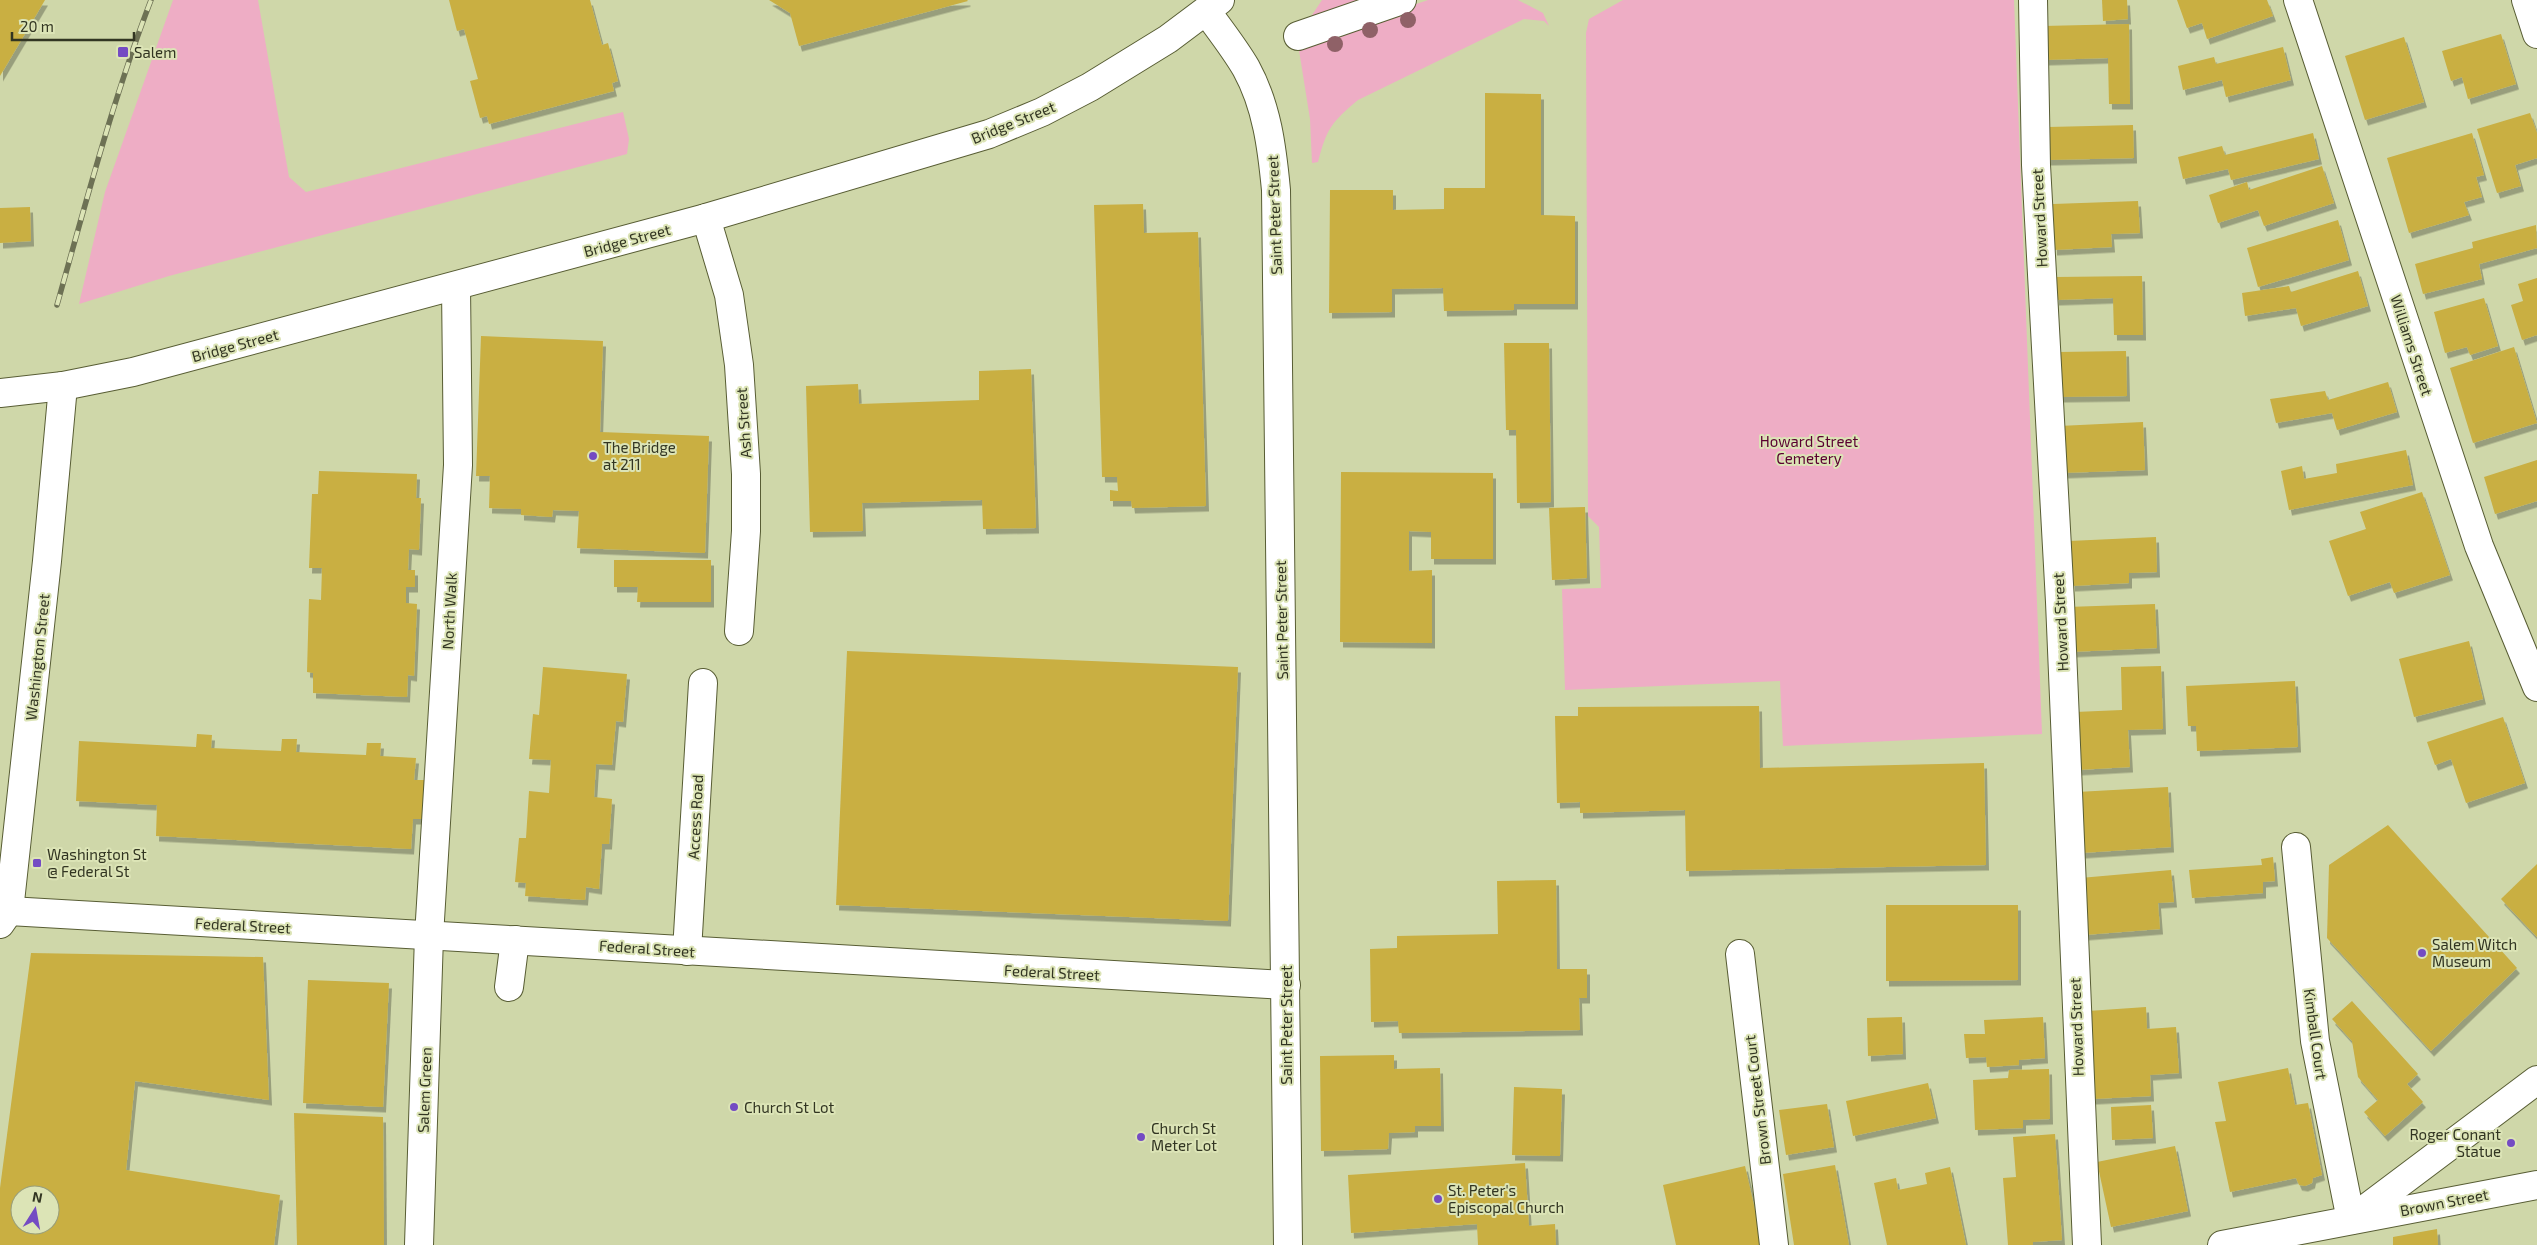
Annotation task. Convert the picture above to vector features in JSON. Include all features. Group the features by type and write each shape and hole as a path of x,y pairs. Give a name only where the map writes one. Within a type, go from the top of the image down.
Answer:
{"main road":[{"path":"1298,36 1402,0"},
{"name":"Howard Street","path":"2033,0 2036,165 2060,611 2086,1245"},
{"name":"Williams Street","path":"2298,0 2479,546 2537,687"},
{"path":"2526,0 2537,34"},
{"name":"Bridge Street","path":"0,393 62,386 133,372 456,287 706,218 989,134 1042,112 1090,87 1213,6"},
{"name":"Saint Peter Street","path":"1213,6 1246,68 1261,104 1271,144 1276,190 1288,1245"},
{"name":"Ash Street","path":"706,218 729,296 739,365 746,474 746,531 739,631"},
{"name":"North Walk","path":"429,936 458,465 456,287"},
{"name":"Washington Street","path":"4,918 46,571 62,386"},
{"name":"Access Road","path":"687,951 702,684"},
{"name":"Kimball Court","path":"2296,847 2315,1041 2351,1220"},
{"name":"Federal Street","path":"4,918 515,940 1286,986"},
{"name":"Salem Green","path":"419,1245 429,936"},
{"path":"509,987 515,940"},
{"name":"Brown Street Court","path":"1740,954 1774,1245"},
{"name":"Brown Street","path":"2351,1220 2537,1080"},
{"name":"Brown Street","path":"2222,1245 2537,1185"}],"green space":[{"path":"173,0 258,0 289,177 306,192 623,112 629,139 627,154 169,276 79,304 105,192"},
{"path":"1322,0 1402,0 1298,36"},
{"path":"1428,0 1518,0 1543,13 1549,26 1544,21 1524,19 1358,100 1331,127 1324,141 1318,162 1312,163 1310,119 1298,44"},
{"name":"Howard Street Cemetery","path":"1623,0 2014,0 2042,734 1783,746 1780,681 1565,690 1562,589 1601,588 1599,527 1588,516 1586,33 1589,19"}],"building":[{"path":"0,0 45,0 0,76"},
{"path":"449,0 590,0 602,45 608,43 618,81 612,83 614,91 489,124 487,116 480,118 470,81 478,79 464,29 457,31"},
{"path":"769,0 968,1 799,46 790,13"},
{"path":"2102,0 2127,0 2128,19 2103,21"},
{"path":"2177,0 2267,0 2273,16 2207,39 2202,23 2187,28"},
{"path":"2129,24 2130,104 2109,104 2108,58 2044,60 2043,26"},
{"path":"2501,34 2516,84 2468,99 2462,77 2451,81 2442,51"},
{"path":"2404,37 2424,102 2365,120 2345,56"},
{"path":"2283,47 2291,80 2226,97 2222,80 2183,90 2178,66 2214,57 2216,64"},
{"path":"1485,93 1541,94 1541,215 1575,216 1575,304 1514,304 1514,310 1444,311 1443,288 1392,289 1392,312 1329,313 1330,190 1393,190 1393,210 1444,209 1444,188 1485,188"},
{"path":"2530,113 2537,133 2537,158 2515,165 2521,186 2497,193 2477,129"},
{"path":"2133,125 2134,158 2048,160 2048,127"},
{"path":"2313,133 2319,159 2231,180 2228,169 2183,179 2178,157 2222,146 2225,155"},
{"path":"2472,133 2484,175 2476,177 2482,197 2464,202 2469,215 2409,233 2387,158"},
{"path":"2322,166 2334,203 2264,226 2258,210 2218,223 2209,195 2247,182 2249,190"},
{"path":"2138,201 2140,233 2111,234 2112,247 2054,250 2053,204"},
{"path":"1143,204 1144,233 1198,232 1206,506 1132,508 1131,501 1110,501 1110,490 1118,491 1117,477 1102,477 1094,205"},
{"path":"30,207 31,241 0,243 0,208"},
{"path":"2338,220 2349,260 2258,287 2247,248"},
{"path":"2536,225 2537,248 2479,264 2482,279 2423,294 2415,264 2473,248 2472,242"},
{"path":"2358,271 2368,306 2301,326 2296,308 2245,316 2242,293 2289,286 2291,292"},
{"path":"2142,276 2143,335 2114,335 2113,298 2056,300 2055,277"},
{"path":"2537,278 2537,335 2522,340 2511,305 2523,301 2518,284"},
{"path":"2484,298 2498,346 2470,355 2467,347 2445,353 2434,312"},
{"name":"The Bridge at 211","path":"481,336 603,341 600,432 709,436 705,553 577,548 579,511 553,510 552,517 521,515 521,509 489,508 490,476 476,476"},
{"path":"1504,343 1549,343 1551,502 1517,503 1516,430 1506,430"},
{"path":"2514,347 2537,423 2473,443 2450,368"},
{"path":"2126,351 2127,396 2058,397 2058,352"},
{"path":"1031,369 1036,528 983,529 982,500 862,503 863,531 810,532 806,386 858,384 859,404 979,400 979,371"},
{"path":"2388,382 2397,412 2337,430 2332,413 2276,423 2270,399 2325,391 2328,400"},
{"path":"2143,422 2145,470 2061,473 2059,426"},
{"path":"2406,450 2413,485 2289,510 2281,471 2302,466 2304,479 2337,473 2336,464"},
{"path":"2537,460 2537,501 2495,514 2484,477"},
{"path":"319,471 417,474 416,498 421,498 419,550 409,549 408,570 415,570 415,587 406,587 406,603 417,604 414,676 408,675 407,697 313,693 313,673 307,672 309,599 321,600 322,568 309,568 312,494 318,494"},
{"path":"1341,472 1493,473 1493,559 1431,559 1431,532 1409,531 1409,571 1432,570 1432,643 1340,642"},
{"path":"2422,492 2450,575 2394,593 2390,582 2348,596 2329,541 2366,529 2360,512"},
{"path":"1585,507 1587,578 1552,580 1549,508"},
{"path":"2156,537 2157,572 2129,573 2129,583 2072,586 2069,541"},
{"path":"614,560 711,560 711,602 637,602 638,587 614,587"},
{"path":"2155,604 2157,648 2069,652 2067,607"},
{"path":"2469,641 2483,699 2414,717 2399,659"},
{"path":"847,651 1238,667 1228,921 836,905"},
{"path":"2161,666 2163,729 2128,730 2130,767 2077,770 2075,712 2122,710 2121,667"},
{"path":"543,667 627,674 623,722 616,721 612,765 596,764 594,797 612,799 609,844 602,844 599,889 586,887 585,900 525,896 526,883 515,882 519,838 526,838 529,791 549,793 551,760 529,759 533,714 539,715"},
{"path":"2295,681 2298,747 2197,751 2196,726 2188,726 2186,686"},
{"path":"1759,706 1760,768 1984,763 1986,865 1686,871 1685,810 1580,813 1580,802 1557,803 1555,716 1578,716 1578,707"},
{"path":"2503,717 2525,783 2466,803 2451,759 2435,765 2427,742"},
{"path":"197,734 212,735 211,748 281,751 282,739 297,739 296,752 366,755 367,743 381,743 380,756 416,758 414,780 425,780 423,819 413,819 411,849 156,836 157,805 76,801 79,741 196,747"},
{"path":"2168,787 2171,847 2081,853 2077,792"},
{"name":"Salem Witch Museum","path":"2388,825 2517,968 2431,1051 2327,938 2329,865"},
{"path":"2273,857 2275,881 2263,882 2263,893 2192,898 2189,870 2262,865 2261,859"},
{"path":"2537,864 2537,937 2501,899"},
{"path":"2171,870 2174,902 2158,903 2160,929 2084,935 2080,878"},
{"path":"1556,880 1557,969 1587,969 1587,998 1579,998 1580,1030 1399,1033 1398,1021 1371,1022 1370,949 1397,948 1397,936 1498,934 1497,881"},
{"path":"1886,905 2018,905 2018,980 1886,981"},
{"path":"31,953 263,957 269,1100 135,1081 126,1170 280,1195 274,1245 0,1245 0,1188"},
{"path":"308,980 389,983 383,1107 303,1103"},
{"path":"2352,1001 2418,1074 2407,1084 2423,1102 2385,1136 2364,1112 2378,1100 2358,1077 2352,1041 2332,1019"},
{"path":"2146,1007 2147,1029 2176,1027 2179,1073 2150,1075 2151,1096 2093,1099 2088,1011"},
{"path":"1902,1017 1903,1054 1868,1056 1867,1018"},
{"path":"2043,1017 2045,1058 2019,1060 2019,1065 1987,1067 1986,1057 1966,1058 1964,1034 1985,1034 1984,1020"},
{"path":"1394,1055 1394,1069 1440,1068 1441,1126 1415,1126 1415,1132 1389,1133 1388,1149 1321,1151 1320,1056"},
{"path":"2288,1068 2295,1105 2308,1103 2322,1175 2313,1178 2312,1183 2305,1186 2299,1185 2296,1178 2230,1192 2215,1122 2226,1121 2218,1082"},
{"path":"2049,1069 2050,1119 2023,1120 2023,1128 1975,1130 1973,1080 2008,1078 2009,1070"},
{"path":"1928,1083 1936,1118 1853,1136 1846,1101"},
{"path":"1514,1087 1562,1089 1560,1156 1512,1155"},
{"path":"1827,1104 1834,1147 1786,1155 1779,1110"},
{"path":"2151,1105 2153,1138 2112,1140 2111,1107"},
{"path":"294,1113 383,1117 384,1245 297,1245"},
{"path":"2055,1134 2062,1240 2033,1242 2033,1245 2008,1245 2003,1178 2016,1177 2013,1137"},
{"path":"2175,1146 2188,1211 2111,1227 2097,1162"},
{"name":"St. Peter's Episcopal Church","path":"1525,1163 1529,1226 1555,1224 1556,1245 1478,1245 1477,1224 1351,1233 1348,1175"},
{"path":"1835,1165 1849,1245 1794,1245 1783,1174"},
{"path":"1745,1166 1763,1245 1676,1245 1663,1185"},
{"path":"1950,1167 1966,1245 1887,1245 1874,1183 1896,1178 1898,1190 1927,1184 1925,1173"},
{"path":"2437,1229 2438,1245 2393,1245 2393,1237"}],"railway":[{"path":"57,305 112,113 151,0"}],"place":[{"name":"Salem","path":"123,52"},
{"name":"The Bridge at 211","path":"593,456"},
{"name":"Washington St @ Federal St","path":"37,863"},
{"name":"Salem Witch Museum","path":"2422,953"},
{"name":"Church St Lot","path":"734,1107"},
{"name":"Church St Meter Lot","path":"1141,1137"},
{"name":"Roger Conant Statue","path":"2511,1143"},
{"name":"St. Peter's Episcopal Church","path":"1438,1199"}]}
